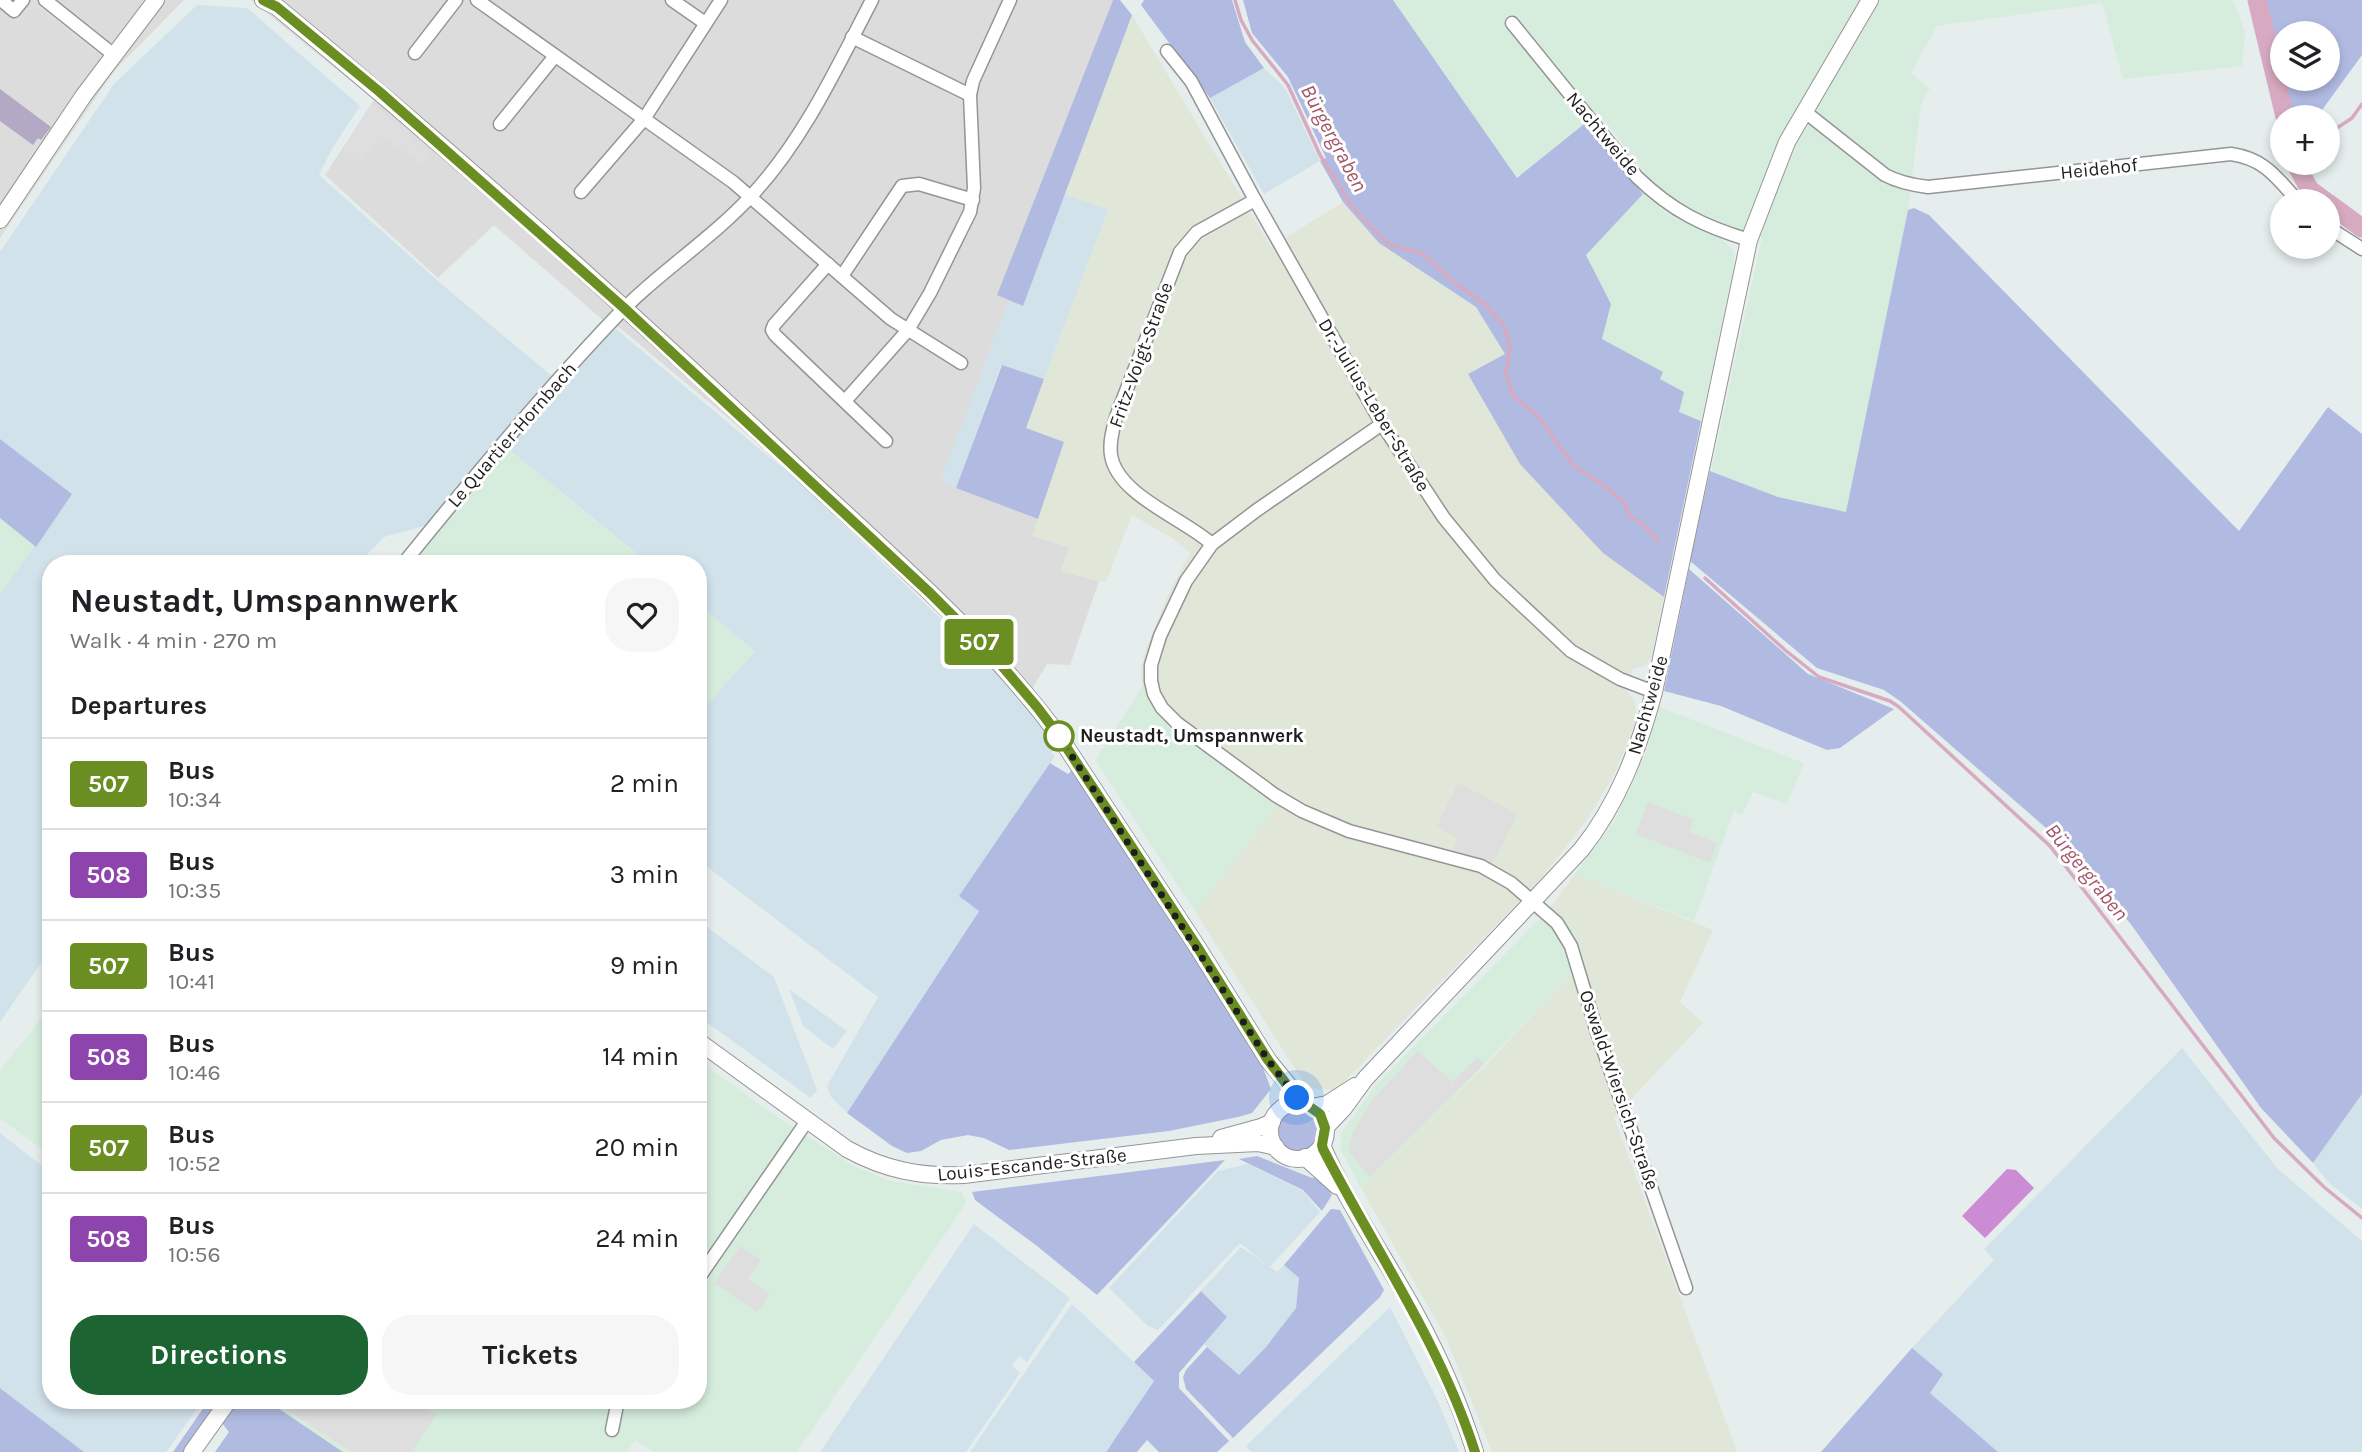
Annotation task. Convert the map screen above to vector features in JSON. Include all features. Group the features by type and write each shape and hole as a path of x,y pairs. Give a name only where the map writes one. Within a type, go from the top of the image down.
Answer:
{"street":[{"path":"1,0 14,11 23,0"},
{"path":"45,0 114,55"},
{"path":"0,220 84,95 156,0"},
{"path":"129,36 168,0"},
{"path":"415,53 456,0"},
{"path":"477,0 751,196 891,319 961,363"},
{"path":"672,0 705,23"},
{"path":"581,192 644,119 721,0"},
{"name":"Le Quartier-Hornbach","path":"410,555 501,446 624,308 751,196 798,135 872,0"},
{"path":"845,401 908,330 930,293 970,212 973,200 970,94 975,74 1010,0"},
{"name":"Nachtweide","path":"1325,1128 1366,1079 1581,850 1600,824 1638,747 1654,692 1749,240 1776,165 1804,111 1870,0"},
{"path":"270,2 391,102 624,308 930,593 996,659 1037,707 1155,882 1268,1060 1307,1105 1322,1117 1325,1128 1322,1145 1316,1152 1305,1157 1290,1157 1276,1147 1270,1134 1279,1098 1268,1060"},
{"name":"Nachtweide","path":"1512,23 1629,167 1653,192 1686,215 1749,240"},
{"path":"852,37 970,94"},
{"name":"Dr.-Julius-Leber-Straße","path":"1167,51 1191,81 1382,424 1444,519 1495,580 1525,611 1571,651 1620,680 1654,692"},
{"path":"500,124 555,56"},
{"name":"Heidehof","path":"1804,111 1885,175 1896,181 1928,187 2231,154 2249,157 2265,166 2287,189"},
{"path":"842,276 902,186 919,184 973,200"},
{"name":"Fritz-Voigt-Straße","path":"1212,544 1124,482 1112,462 1112,433 1120,404 1180,252 1197,232 1255,200"},
{"path":"2340,235 2362,249"},
{"path":"828,264 772,330 886,441"},
{"name":"Oswald-Wiersich-Straße","path":"1382,424 1212,544 1186,581 1155,649 1151,665 1154,694 1162,708 1177,723 1302,811 1349,831 1481,866 1511,883 1557,923 1571,946 1597,1032 1686,1288"},
{"name":"Louis-Escande-Straße","path":"707,1048 847,1149 901,1172 932,1176 964,1175 1196,1146 1261,1143 1276,1147"},
{"name":"Nachtweide","path":"1307,1105 1331,1102 1366,1079"},
{"path":"1274,1117 1289,1104 1307,1105"},
{"name":"Louis-Escande-Straße","path":"1196,1146 1261,1127 1274,1117"},
{"path":"707,1266 807,1121"},
{"path":"1322,1145 1430,1341 1475,1452"},
{"path":"1305,1157 1349,1198"},
{"path":"192,1452 223,1409"},
{"path":"612,1430 616,1409"}],"shaded area":[{"path":"0,0 184,0 114,71 0,238"},
{"path":"0,0 14,10 23,0 45,0 101,47 96,54 34,5 17,24 0,11"},
{"path":"251,0 1113,0 998,295 1009,300 941,482 1038,519 1033,536 1069,547 1061,571 1099,581 1070,665 1047,664 1025,701 978,646 801,479 620,328 604,321 494,225 438,278 325,175 374,100"},
{"path":"1113,0 1120,0 1132,15 1023,306 997,295"},
{"path":"1144,0 1232,0 1245,42 1264,68 1210,98 1141,5"},
{"path":"1243,0 1393,0 1517,178 1584,124 1643,194 1586,255 1611,304 1602,339 1663,372 1660,379 1684,392 1679,412 1701,421 1664,597 1603,553 1520,464 1468,374 1505,354 1476,307 1379,243 1343,202 1320,161 1326,158 1288,77 1252,33"},
{"path":"1393,0 2233,0 2245,32 2242,66 2123,79 2102,3 1937,26 1911,73 1930,88 1921,104 1908,210 1846,512 1778,497 1711,471 1762,238 1697,212 1655,185 1597,112 1517,179"},
{"path":"2266,0 2362,0 2362,55 2340,85 2340,21 2270,21"},
{"path":"197,5 247,8 360,106 333,147 319,175 439,282 553,377 616,329 799,482 995,671 1056,745 1051,753 1055,756 960,896 979,910 847,1113 831,1097 827,1086 878,997 707,867 707,705 755,651 707,611 707,555 638,555 499,441 428,525 384,537 367,555 42,555 42,961 0,1022 0,594 72,494 0,439 0,252 114,84"},
{"path":"1132,15 1271,247 1343,202 1379,243 1477,308 1506,354 1469,374 1603,553 1664,597 1652,655 1646,665 1633,669 1627,690 1635,702 1636,722 1615,773 1586,821 1540,880 1336,1090 1307,1088 1195,911 1277,807 1160,717 1142,687 1141,671 1146,649 1168,595 1190,553 1172,538 1132,515 1106,582 1061,571 1069,547 1032,536 1063,443 1025,428 1108,211 1064,194"},
{"path":"1264,68 1285,88 1320,161 1264,194 1210,98"},
{"path":"0,89 51,127 41,140 38,138 33,145 0,121"},
{"path":"2286,91 2336,91 2326,105 2289,105"},
{"path":"372,103 432,155 422,166 404,150 401,153 381,136 358,162 342,149"},
{"path":"1064,194 1108,210 1044,379 1001,365 956,488 940,482 1009,300 1023,305"},
{"path":"1643,194 1670,216 1722,239 1734,251 1734,265 1701,421 1679,412 1660,379 1663,372 1602,339 1611,304 1586,255"},
{"path":"1914,208 1929,215 2239,531 2328,407 2362,434 2362,1094 2313,1163 2261,1108 2130,923 2046,828 1900,701 1884,690 1817,668 1690,561 1710,471 1778,497 1846,512 1908,210"},
{"path":"1002,365 1044,379 1026,428 1064,442 1038,519 956,488"},
{"path":"0,439 72,494 36,547 0,518"},
{"path":"499,440 638,555 403,555"},
{"path":"0,518 36,547 0,594"},
{"path":"1689,569 1808,674 1894,709 1840,748 1827,750 1721,706 1664,691"},
{"path":"707,611 755,651 707,705"},
{"path":"1142,687 1160,717 1277,807 1195,911 1095,760"},
{"path":"1659,707 1804,763 1787,804 1753,792 1742,815 1734,811 1694,921 1575,874 1614,822 1644,758"},
{"path":"1050,763 1068,774 1074,768 1138,864 1262,1065 1271,1089 1252,1113 1169,1131 1009,1150 984,1138 968,1135 941,1140 921,1151 907,1153 892,1146 847,1113 979,911 959,896"},
{"path":"1458,783 1518,814 1492,864 1452,852 1458,839 1437,826"},
{"path":"1648,802 1694,820 1689,832 1717,843 1710,863 1636,834"},
{"path":"1575,874 1713,930 1680,1002 1703,1023 1614,1117 1737,1452 1492,1452 1446,1338 1361,1188 1484,1067 1585,958 1572,926 1550,908"},
{"path":"1550,908 1572,926 1585,958 1431,1121 1361,1188 1340,1148 1342,1132 1374,1087"},
{"path":"707,927 774,977 817,1090 811,1098 707,1023"},
{"path":"789,989 847,1031 833,1049 803,1026"},
{"path":"42,1018 42,1149 0,1118 0,1070"},
{"path":"2182,1048 2277,1168 2362,1241 2362,1452 1998,1452 1930,1393 1912,1348 1994,1260 1984,1249"},
{"path":"1418,1051 1452,1082 1478,1057 1484,1064 1370,1177 1348,1151 1354,1130 1372,1100"},
{"path":"707,1066 780,1119 854,1166 886,1180 962,1192 966,1203 797,1452 653,1452 635,1440 627,1452 343,1452 279,1409 707,1409"},
{"path":"2362,1094 2362,1209 2329,1183 2313,1163"},
{"path":"1299,1108 1315,1114 1321,1130 1315,1146 1299,1152 1283,1146 1277,1130 1283,1114"},
{"path":"0,1133 42,1166 42,1409 197,1409 166,1452 84,1452 0,1388"},
{"path":"1257,1156 1312,1178 1321,1176 1332,1195 1322,1211 1303,1190 1239,1159"},
{"path":"1225,1160 1097,1295 975,1200 972,1192"},
{"path":"1248,1164 1303,1191 1320,1212 1270,1267 1277,1272 1284,1265 1299,1278 1296,1308 1266,1347 1239,1375 1204,1344 1227,1317 1201,1291 1241,1247 1267,1265 1240,1243 1158,1330 1148,1326 1109,1288 1218,1171"},
{"path":"2007,1169 2016,1170 2034,1188 1985,1238 1962,1216"},
{"path":"1331,1209 1340,1210 1384,1290 1380,1297 1233,1438 1186,1389 1183,1377 1207,1347 1239,1375 1266,1347 1296,1308 1299,1278 1284,1265"},
{"path":"974,1224 1070,1298 1027,1362 1019,1356 1012,1366 1020,1373 966,1452 820,1452"},
{"path":"740,1246 761,1260 748,1279 770,1294 757,1312 714,1283"},
{"path":"1201,1291 1227,1317 1179,1373 1179,1388 1229,1441 1217,1452 1159,1452 1147,1440 1137,1452 1106,1452 1154,1381 1134,1362"},
{"path":"1072,1304 1154,1381 1119,1433 1105,1452 970,1452"},
{"path":"1390,1307 1436,1397 1459,1452 1251,1452 1246,1446"},
{"path":"1912,1348 1943,1374 1930,1393 1998,1452 1821,1452"},
{"path":"0,1388 84,1452 0,1452"},
{"path":"203,1409 215,1409 184,1452 173,1452"},
{"path":"232,1409 279,1409 343,1452 215,1452 229,1432 222,1423"},
{"path":"286,1409 427,1409 436,1415 411,1452 351,1452"}],"waterway":[{"name":"Bürgergraben","path":"1235,0 1241,20 1252,40 1288,85 1320,155 1352,207 1388,244 1423,254 1455,283 1485,304 1504,326 1510,345 1506,373 1513,396 1537,415 1575,467 1625,503 1629,516 1640,522 1659,541"},
{"path":"2257,0 2282,105"},
{"path":"2340,126 2352,118 2362,104"},
{"path":"2302,175 2309,189"},
{"path":"2340,212 2362,228"},
{"name":"Bürgergraben","path":"1705,578 1819,677 1890,701 1899,707 2050,846 2274,1138 2324,1187 2362,1218"}],"bus line":[{"name":"507","path":"263,0 277,7 381,93 700,377 930,593 996,659 1037,707 1065,745 1198,948 1268,1060 1297,1098 1314,1108 1322,1117 1326,1130 1323,1149 1430,1341 1458,1403 1475,1452"}],"place":[{"name":"Neustadt, Umspannwerk","path":"1059,736"}],"route":[{"path":"1059,736 1268,1060 1297,1098"}]}
